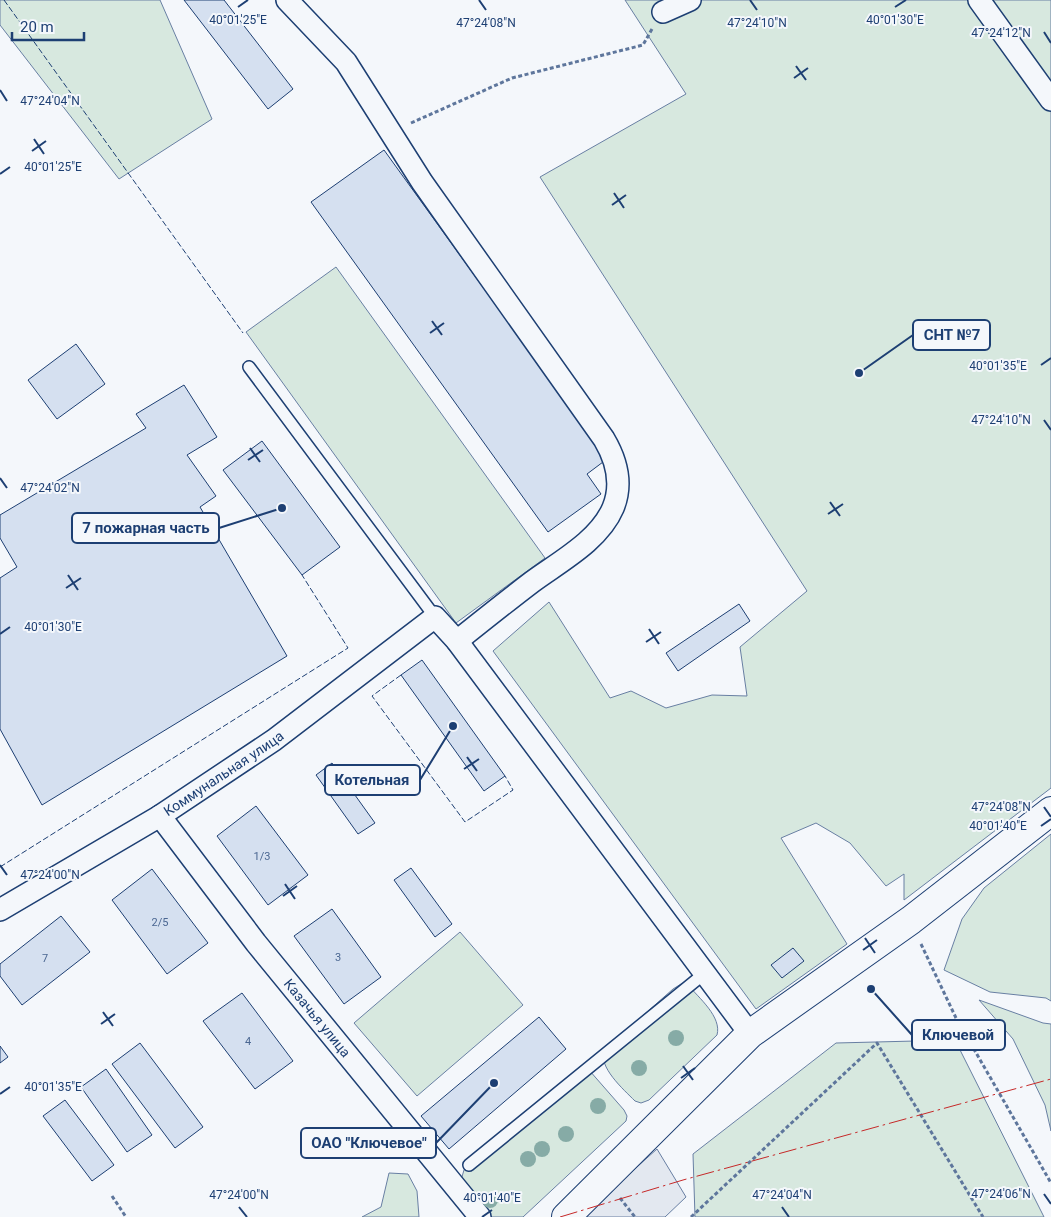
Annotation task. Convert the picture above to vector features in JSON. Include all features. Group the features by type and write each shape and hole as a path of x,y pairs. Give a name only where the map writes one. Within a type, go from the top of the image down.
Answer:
{"street":[{"path":"287,0 346,62 422,182 604,439 613,455 619,480 613,508 596,533 457,641"},
{"path":"658,6 690,0"},
{"path":"979,0 1051,100"},
{"path":"435,617 457,641 750,1034"},
{"name":"Коммунальная улица","path":"0,910 160,816 274,740 435,617"},
{"path":"566,1217 750,1034 911,920 1051,811"},
{"name":"Казачья улица","path":"160,816 256,942 480,1217"}],"lane":[{"path":"249,367 435,617"},
{"path":"469,1165 705,973"}],"path":[{"path":"393,136 414,121 512,78 643,45 658,6"},
{"path":"911,920 956,1018 1051,1184"},
{"path":"691,1217 877,1042 983,1217"},
{"path":"112,1196 126,1217"}],"shaded area":[{"path":"0,0 160,0 212,119 119,179 0,25"},
{"path":"625,0 1051,0 1051,788 904,900 904,874 886,886 850,843 816,823 781,838 847,944 756,1009 493,651 549,602 610,698 631,691 666,708 712,695 747,696 740,647 807,591 540,177 686,94"},
{"path":"336,267 545,558 456,623 246,332"},
{"path":"1051,834 1051,1001 1046,998 990,992 944,970 962,919 984,888"},
{"path":"460,932 523,1005 417,1096 354,1023"},
{"path":"681,984 688,985 709,1008 716,1021 717,1035 649,1100 641,1103 635,1101 618,1084 608,1070 603,1057 604,1050"},
{"path":"979,1000 1043,1023 1051,1024 1051,1131 1045,1105 1013,1039"},
{"path":"955,1040 1044,1217 695,1217 693,1154 836,1043"},
{"path":"589,1070 624,1110 627,1116 626,1121 523,1217 484,1217 461,1180 464,1170"},
{"path":"657,1149 686,1197 665,1217 581,1217"},
{"path":"389,1173 408,1174 417,1191 419,1217 362,1217 381,1207"}],"building":[{"path":"184,0 224,0 293,89 268,109"},
{"path":"384,150 607,459 587,474 601,494 548,532 311,202"},
{"path":"76,344 105,384 57,419 28,380"},
{"path":"184,385 217,437 187,455 216,496 200,507 287,656 42,805 0,729 0,578 17,567 0,538 0,515 146,428 136,414"},
{"path":"262,441 340,547 302,575 223,470"},
{"path":"739,604 750,621 678,671 666,653"},
{"path":"422,660 505,776 484,791 401,675"},
{"path":"332,763 375,823 358,834 316,775"},
{"path":"256,806 308,875 268,905 217,836"},
{"path":"411,868 452,924 435,937 394,880"},
{"path":"152,869 208,943 167,974 112,900"},
{"path":"332,909 381,977 344,1004 294,936"},
{"path":"61,916 90,952 22,1005 0,976 0,964"},
{"path":"793,948 804,961 782,978 771,965"},
{"path":"242,993 293,1061 255,1089 203,1021"},
{"path":"539,1017 566,1049 449,1149 421,1116"},
{"path":"140,1043 203,1127 175,1148 112,1064"},
{"path":"0,1046 8,1057 0,1063"},
{"path":"106,1069 152,1135 127,1152 81,1087"},
{"path":"65,1100 114,1165 92,1181 43,1116"}],"fence":[{"path":"4,0 243,333"},
{"path":"0,867 348,648 302,575"},
{"path":"401,675 372,696 465,822 513,790 505,776"}],"power":[{"path":"560,1217 683,1180 1051,1079"}],"place":[{"name":"СНТ №7","path":"859,373"},
{"name":"7 пожарная часть","path":"282,508"},
{"name":"Котельная","path":"453,726"},
{"name":"Ключевой","path":"871,989"},
{"name":"ОАО \"Ключевое\"","path":"494,1083"}]}
